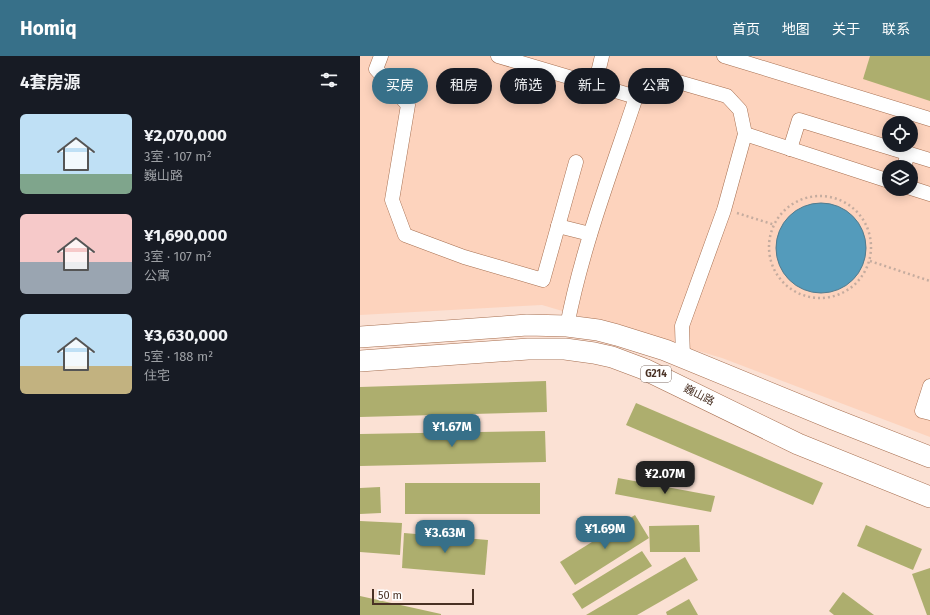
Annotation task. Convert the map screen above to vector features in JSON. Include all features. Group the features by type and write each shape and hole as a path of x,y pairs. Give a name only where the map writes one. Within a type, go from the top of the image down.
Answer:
{"highway":[{"name":"G214","path":"360,337 502,326 544,325 598,330 638,341 683,357 826,417 930,457"},
{"path":"564,349 567,326"},
{"name":"巍山路","path":"360,361 503,350 564,349 582,350 612,357 644,369 672,382 798,444 930,497"},
{"path":"672,382 683,357"}],"street":[{"path":"381,56 376,69 408,105 392,200 405,235 464,257 543,280 576,162"},
{"path":"498,56 564,75"},
{"path":"599,68 602,56"},
{"path":"724,56 930,119"},
{"path":"683,357 682,326 724,210 745,134 740,110 727,96 684,84"},
{"path":"567,326 573,297 590,234 634,104"},
{"path":"790,149 799,120 930,160"},
{"path":"745,134 882,179"},
{"path":"906,160 908,153"},
{"path":"918,190 930,194"},
{"path":"558,226 590,234"},
{"path":"930,386 922,410 930,413"}],"path":[{"path":"818,196 837,198 854,208 866,223 872,242 870,261 861,279 845,292 825,298 805,296 787,286 774,270 769,250 772,230 775,225 782,212 799,200 818,196"},
{"path":"724,210 775,225"},
{"path":"870,261 930,281"}],"shaded area":[{"path":"360,56 930,56 930,437 722,358 542,305 360,315"}],"water":[{"path":"821,203 830,204 846,211 858,223 865,239 865,257 858,273 846,285 830,292 821,293 812,292 796,285 784,273 777,257 776,248 777,239 784,223 796,211 812,204"}],"building":[{"path":"870,56 930,56 930,101 863,79"},
{"path":"546,381 547,412 360,417 360,387"},
{"path":"636,403 823,483 813,505 626,425"},
{"path":"545,431 546,462 360,466 360,434"},
{"path":"618,478 715,496 711,512 615,494"},
{"path":"405,483 540,483 540,514 405,514"},
{"path":"380,487 381,513 360,514 360,488"},
{"path":"635,515 649,538 575,585 560,562"},
{"path":"360,521 402,523 400,555 360,552"},
{"path":"699,525 700,552 650,552 649,526"},
{"path":"866,525 922,549 913,570 857,546"},
{"path":"404,533 488,540 485,575 402,568"},
{"path":"642,551 652,566 582,609 572,594"},
{"path":"685,557 698,580 637,615 586,615"},
{"path":"930,568 930,615 927,615 912,574"},
{"path":"843,592 874,615 834,615 829,611"},
{"path":"360,596 441,614 441,615 360,615"},
{"path":"689,599 698,615 667,615 666,612"}]}
